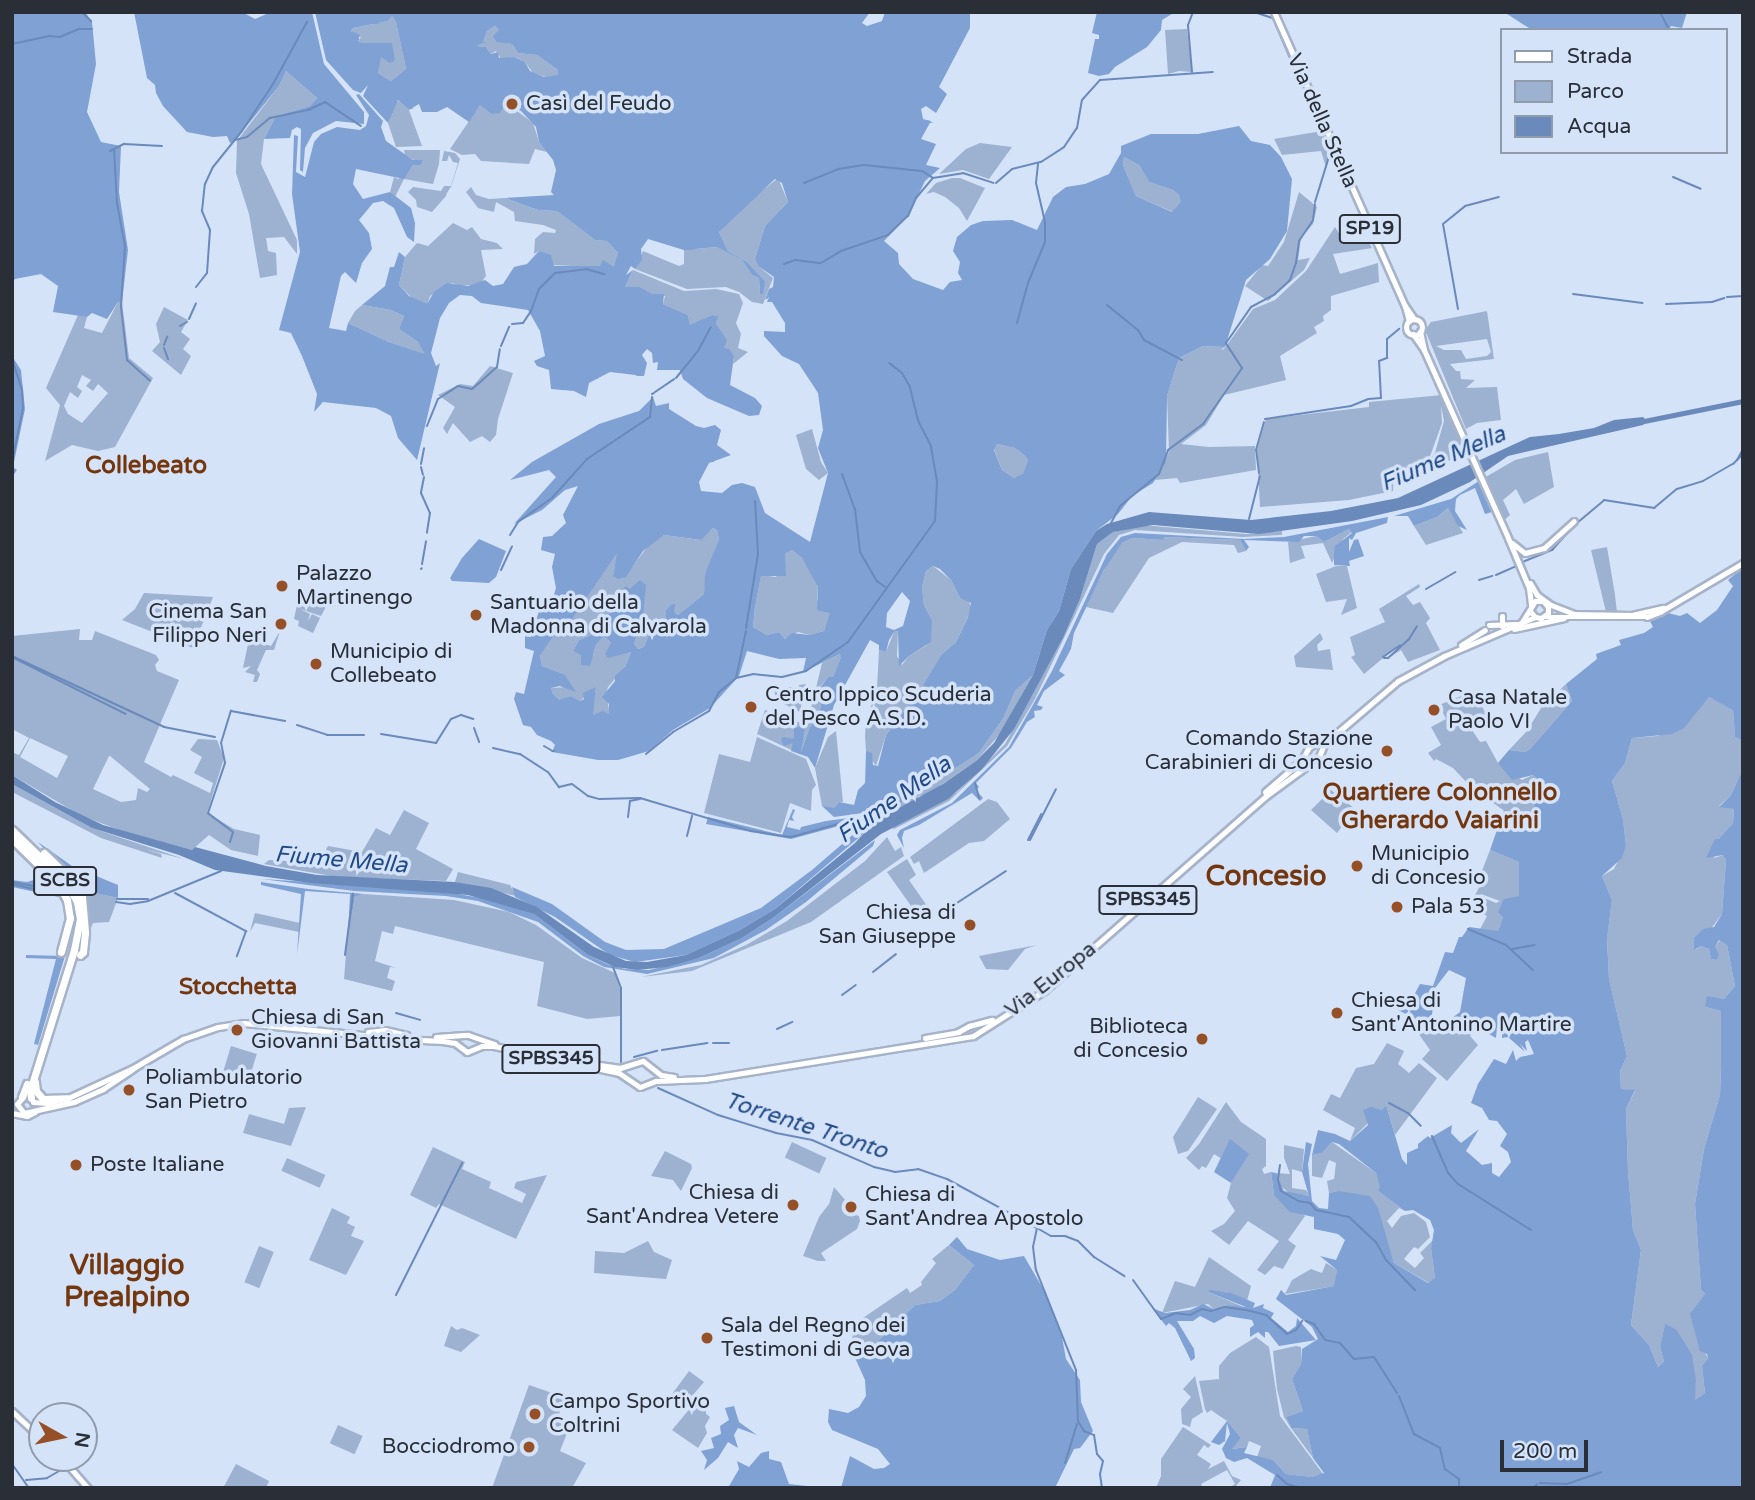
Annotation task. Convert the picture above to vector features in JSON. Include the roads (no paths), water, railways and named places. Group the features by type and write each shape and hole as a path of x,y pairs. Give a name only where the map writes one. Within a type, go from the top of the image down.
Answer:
{"highway":[{"name":"SCBS","path":"12,833 61,876 75,896 80,924 75,951 69,959 25,1102"},
{"path":"12,833 59,885 67,900 70,918 61,952"},
{"name":"SCBS","path":"25,1102 69,959"},
{"name":"SCBS","path":"43,1048 35,1081 36,1091 46,1100 66,1098"}],"main road":[{"name":"Via della Stella","path":"1274,12 1411,320 1407,330 1424,350 1484,481 1529,588 1531,608"},
{"name":"Via della Stella","path":"1411,320 1422,324 1420,331 1424,350"},
{"path":"1413,334 1420,331"},
{"path":"1507,535 1518,550 1528,553 1550,545 1574,521"},
{"name":"Via Europa","path":"283,1025 372,1036 389,1042 402,1038 455,1043 469,1052 475,1048 494,1046 615,1072 640,1087 651,1083 705,1079 975,1030 1035,999 1266,796 1314,759 1329,739 1415,670 1535,617 1639,615 1670,605 1743,563"},
{"name":"SP19","path":"1522,570 1537,595 1555,608 1574,616"},
{"name":"Via della Stella","path":"1529,588 1541,600"},
{"name":"Via Europa","path":"283,1025 400,1035 471,1035 475,1039 615,1068 645,1062 669,1077 709,1075 975,1030 1009,1012 1041,990 1307,754 1312,746 1333,732 1400,676 1461,645 1515,626 1527,618 1531,608 1541,600 1557,612 1574,616"},
{"path":"1544,617 1548,607"},
{"path":"1531,608 1535,617"},
{"path":"1502,615 1502,626"},
{"name":"SPBS345","path":"1515,626 1574,616"},
{"path":"1461,645 1487,627 1515,626"},
{"path":"1312,746 1319,747 1321,751"},
{"path":"1307,754 1314,759"},
{"path":"14,1111 27,1115 90,1095 183,1039 218,1027 244,1023 283,1025"},
{"path":"380,1041 381,1032"},
{"path":"389,1032 389,1042"},
{"path":"461,1049 460,1041 463,1037"},
{"name":"SPBS345","path":"475,1039 475,1048"},
{"name":"SPBS345","path":"630,1079 632,1065"},
{"path":"14,1111 25,1102 47,1103 66,1098 135,1067"},
{"path":"651,1083 654,1070"},
{"path":"25,1102 50,1107"},
{"path":"14,1111 24,1112 25,1102"},
{"path":"12,1411 28,1425"},
{"path":"74,1472 88,1488"}],"water":[{"path":"1643,417 1646,420 1643,425 1508,456 1470,482 1421,505 1352,521 1259,534 1153,525 1113,532 1097,544 1080,599 1064,636 1014,729 982,769 948,799 881,834 773,918 742,938 699,958 667,967 637,970 615,967 588,955 534,914 468,895 311,883 215,870 179,855 92,828 12,784 12,775 55,802 103,825 192,850 195,847 266,866 317,875 455,882 491,888 537,907 594,947 626,961 647,962 686,955 740,930 775,909 855,843 875,821 943,784 976,761 994,743 1033,675 1047,630 1059,611 1071,569 1096,531 1107,524 1149,512 1251,520 1331,511 1398,498 1530,437 1594,428 1614,420"}],"waterway":[{"path":"82,12 91,21"},
{"path":"1192,72 1188,25 1193,12"},
{"path":"1254,12 1273,18"},
{"path":"1660,12 1668,28"},
{"path":"196,287 207,273 210,230 202,211 205,184 213,167 242,131 273,84 307,22"},
{"path":"1276,25 1295,70"},
{"path":"12,44 49,36 60,37 79,29 92,29"},
{"path":"996,183 1012,169 1041,162 1064,147 1077,128 1082,100 1100,80 1213,72"},
{"path":"235,140 247,137 270,118 308,110 325,102 361,126"},
{"path":"1315,202 1331,150 1322,130"},
{"path":"110,151 124,144 162,146"},
{"path":"114,149 117,203 125,246 121,307 127,360 150,381"},
{"path":"1017,323 1028,283 1045,242 1045,222 1036,183 1038,163"},
{"path":"804,183 838,169 864,165 922,171 933,178"},
{"path":"784,264 795,260 821,263 841,251 888,235 908,216 916,198 933,178 963,173 993,183"},
{"path":"1673,177 1701,189"},
{"path":"1458,309 1443,224 1465,206 1499,197"},
{"path":"1110,525 1120,506 1159,474 1168,450 1203,424 1242,368 1226,343 1251,307 1275,294 1290,280 1299,241 1313,220 1315,204"},
{"path":"512,324 523,323 531,311 539,289 555,273 586,269 604,274"},
{"path":"1573,294 1642,303"},
{"path":"1727,297 1743,296"},
{"path":"1666,304 1712,302 1724,298"},
{"path":"189,319 196,303"},
{"path":"1107,305 1138,330 1144,340 1182,360"},
{"path":"180,326 187,322"},
{"path":"501,346 509,327"},
{"path":"676,378 698,351 711,327"},
{"path":"1265,419 1351,406 1368,399 1381,398 1379,361 1387,358 1387,339 1399,329"},
{"path":"164,345 167,337"},
{"path":"164,348 168,359"},
{"path":"427,426 438,399 458,386 472,389 497,367 500,349"},
{"path":"12,359 22,390 23,408 12,462"},
{"path":"736,678 753,674 782,677 806,671 848,642 935,521 937,481 931,446 918,420 909,385 902,373 889,363"},
{"path":"655,392 674,379"},
{"path":"510,535 518,522 552,498 587,459 650,417 652,397"},
{"name":"Fiume Mella","path":"1639,422 1743,401"},
{"path":"1259,473 1256,450 1264,422"},
{"path":"421,464 424,448"},
{"path":"1737,460 1743,449"},
{"path":"1577,523 1604,500 1654,508 1677,489 1703,481 1733,464 1743,454"},
{"path":"421,467 423,475"},
{"path":"842,474 855,509 860,552 877,581 885,587"},
{"path":"1249,519 1260,476"},
{"path":"424,477 421,493 430,513 427,533"},
{"path":"746,628 758,554 755,501"},
{"path":"1520,563 1552,550 1573,527"},
{"path":"422,564 426,541"},
{"path":"501,570 512,546"},
{"path":"1496,575 1516,566"},
{"path":"1426,589 1455,572"},
{"path":"1479,580 1492,576"},
{"path":"1384,658 1388,658 1409,639 1417,626"},
{"path":"646,754 673,732 709,711 719,692 736,678 746,631"},
{"path":"1383,657 1400,645"},
{"path":"12,656 164,727 215,737"},
{"path":"12,657 126,714"},
{"path":"230,842 233,832 208,813 225,763 221,743 231,711 285,721"},
{"path":"381,734 436,743 451,719 461,715 473,719"},
{"path":"297,725 327,735 364,735"},
{"path":"474,728 479,742"},
{"path":"544,746 551,750"},
{"path":"493,748 520,754 548,772 559,787 572,784 588,796 599,799 640,798 751,831 791,837 849,821 875,823"},
{"path":"975,783 979,798"},
{"path":"1030,840 1056,789"},
{"path":"628,817 630,801 640,799"},
{"path":"1028,840 1041,814"},
{"path":"687,836 692,816"},
{"path":"116,902 130,904 148,901 221,871"},
{"path":"943,912 1006,871"},
{"path":"12,882 55,890"},
{"path":"12,884 55,894"},
{"path":"175,893 246,931 237,956"},
{"path":"345,955 353,894"},
{"path":"117,899 148,899"},
{"path":"1468,929 1506,945 1533,970"},
{"path":"1512,949 1535,945"},
{"path":"873,972 896,954"},
{"name":"Torrente Tronto","path":"613,967 621,988 621,1062"},
{"path":"842,995 856,985"},
{"path":"396,1013 420,1020"},
{"path":"777,1029 792,1022"},
{"path":"662,1050 707,1043"},
{"path":"713,1043 729,1043"},
{"path":"634,1057 657,1051"},
{"name":"Torrente Tronto","path":"658,1088 718,1115 776,1133 812,1140 874,1167 895,1172 918,1169 947,1179 1037,1228 1033,1247 1036,1270 1076,1370 1078,1421 1084,1431 1094,1435 1097,1454 1103,1461 1100,1474 1102,1488"},
{"path":"1389,1103 1408,1113 1421,1126"},
{"path":"1432,1136 1448,1173 1458,1184 1531,1230"},
{"path":"396,1295 462,1163"},
{"path":"1280,1165 1278,1180 1281,1191 1298,1201 1310,1203 1316,1210 1349,1217 1376,1242 1386,1260 1415,1290"},
{"path":"1037,1228 1051,1236 1065,1236 1078,1241 1094,1257 1124,1276"},
{"path":"1133,1280 1161,1319 1176,1313 1190,1315 1202,1309 1211,1311 1224,1307 1266,1315 1287,1334 1296,1330 1302,1321"},
{"path":"1306,1321 1314,1324 1325,1340 1340,1343 1354,1359 1374,1357 1397,1393"},
{"path":"1399,1396 1414,1434 1440,1448 1445,1469 1459,1479 1459,1488"},
{"path":"1065,1463 1077,1424"},
{"path":"12,1464 29,1488"},
{"path":"26,1480 47,1478 57,1472"},
{"path":"1540,1483 1567,1484 1601,1472"},
{"path":"1277,1475 1287,1484 1301,1488"},
{"path":"1534,1488 1537,1484"}],"place":[{"name":"Casì del Feudo","path":"512,104"},
{"name":"Palazzo Martinengo","path":"282,586"},
{"name":"Santuario della Madonna di Calvarola","path":"476,615"},
{"name":"Cinema San Filippo Neri","path":"281,624"},
{"name":"Municipio di Collebeato","path":"316,664"},
{"name":"Centro Ippico Scuderia del Pesco A.S.D.","path":"751,707"},
{"name":"Casa Natale Paolo VI","path":"1434,710"},
{"name":"Comando Stazione Carabinieri di Concesio","path":"1387,751"},
{"name":"Municipio di Concesio","path":"1357,866"},
{"name":"Pala 53","path":"1397,907"},
{"name":"Chiesa di San Giuseppe","path":"970,925"},
{"name":"Chiesa di Sant'Antonino Martire","path":"1337,1013"},
{"name":"Chiesa di San Giovanni Battista","path":"237,1030"},
{"name":"Biblioteca di Concesio","path":"1202,1039"},
{"name":"Poliambulatorio San Pietro","path":"129,1090"},
{"name":"Poste Italiane","path":"76,1165"},
{"name":"Chiesa di Sant'Andrea Vetere","path":"793,1205"},
{"name":"Chiesa di Sant'Andrea Apostolo","path":"851,1207"},
{"name":"Sala del Regno dei Testimoni di Geova","path":"707,1338"},
{"name":"Campo Sportivo Coltrini","path":"535,1414"},
{"name":"Bocciodromo","path":"529,1447"}],"district":[{"name":"Collebeato","path":"146,466"},
{"name":"Quartiere Colonnello Gherardo Vaiarini","path":"1440,807"},
{"name":"Concesio","path":"1266,876"},
{"name":"Stocchetta","path":"238,987"},
{"name":"Villaggio Prealpino","path":"127,1281"}]}
